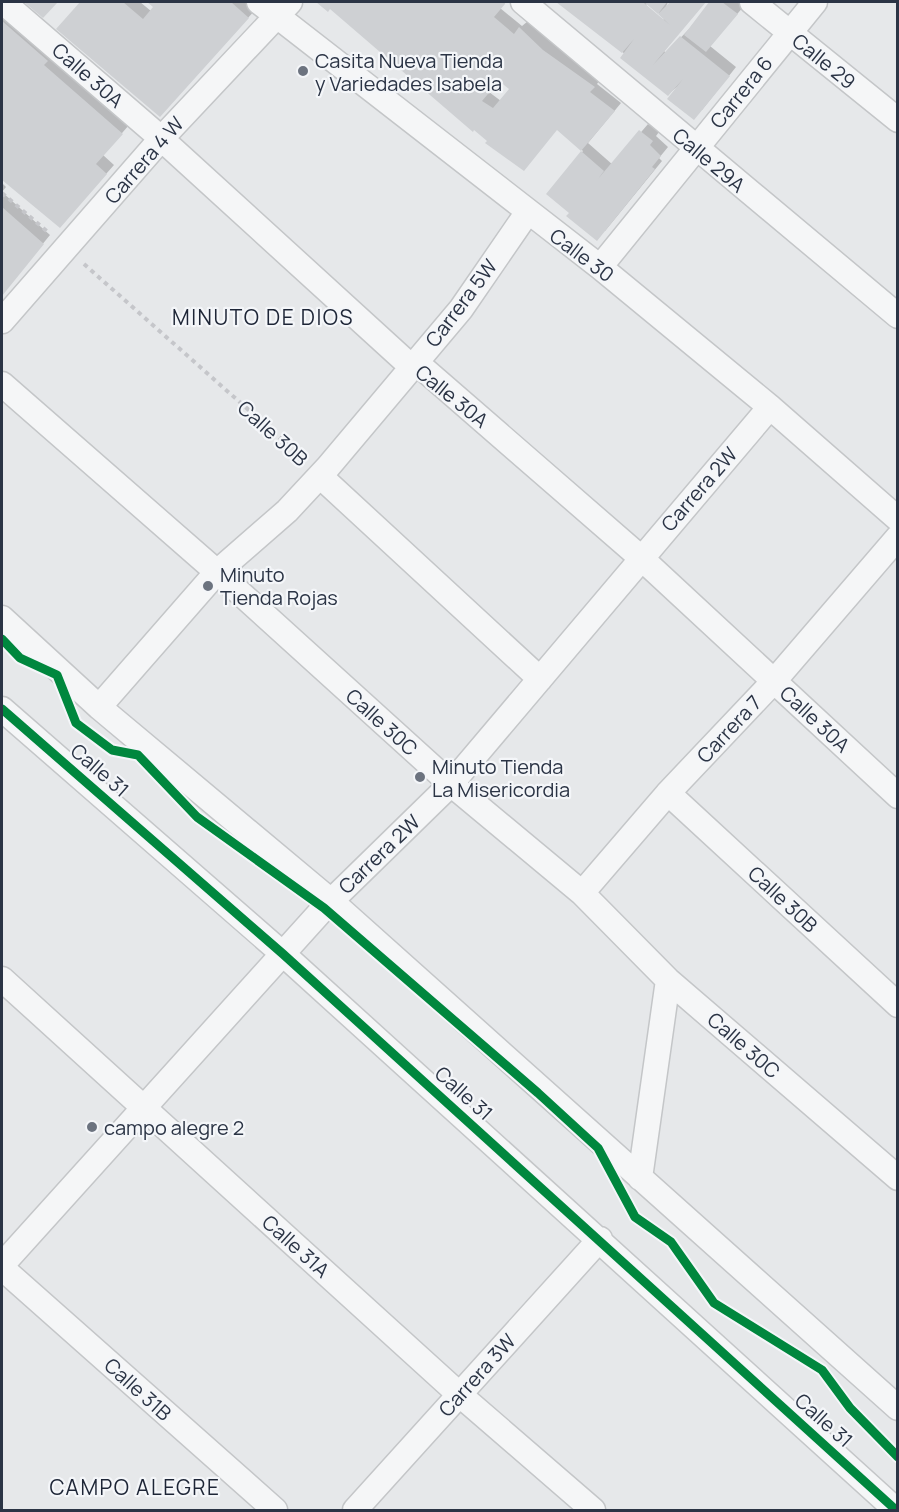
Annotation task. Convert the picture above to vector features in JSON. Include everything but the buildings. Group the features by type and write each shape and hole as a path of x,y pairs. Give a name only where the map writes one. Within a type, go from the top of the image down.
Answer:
{"street":[{"name":"Calle 30A","path":"3,2 161,140 404,360 416,364 640,557 897,796"},
{"name":"Calle 30","path":"259,2 284,9 527,213 600,267 770,407 897,519"},
{"name":"Calle 29A","path":"522,2 897,316"},
{"name":"Calle 29","path":"752,2 897,120"},
{"name":"Carrera 6","path":"600,267 815,2"},
{"name":"Carrera 4 W","path":"2,321 161,140 284,9"},
{"name":"Carrera 5W","path":"99,707 218,572 287,511 320,476 460,309 527,213"},
{"name":"Calle 30C","path":"2,384 218,572 451,784 582,893 668,980 894,1166"},
{"name":"Carrera 2W","path":"2,1267 331,901 451,784 640,557 770,407"},
{"name":"Calle 30B","path":"320,476 540,679"},
{"name":"Carrera 7","path":"582,893 668,793 775,681 897,537"},
{"path":"2,618 99,707 331,901 897,1408"},
{"name":"Calle 31","path":"2,709 284,954 896,1510"},
{"name":"Calle 30B","path":"668,793 897,1005"},
{"name":"Calle 31A","path":"2,979 143,1110 460,1395 593,1510"},
{"path":"640,1178 668,980"},
{"name":"Carrera 3W","path":"355,1510 600,1239"},
{"name":"Calle 31B","path":"2,1267 275,1510"}],"cycle path":[{"path":"2,639 20,658 57,675 76,723 112,750 138,755 197,817 324,908 538,1093 598,1148 635,1217 671,1242 714,1303 822,1370 850,1408 898,1457"},
{"path":"2,709 283,954 896,1510"}],"place":[{"name":"Casita Nueva Tienda y Variedades Isabela","path":"303,71"},
{"name":"Minuto Tienda Rojas","path":"208,586"},
{"name":"Minuto Tienda La Misericordia","path":"420,777"},
{"name":"campo alegre 2","path":"92,1127"}],"district":[{"name":"MINUTO DE DIOS","path":"263,317"},
{"name":"CAMPO ALEGRE","path":"135,1487"}]}
